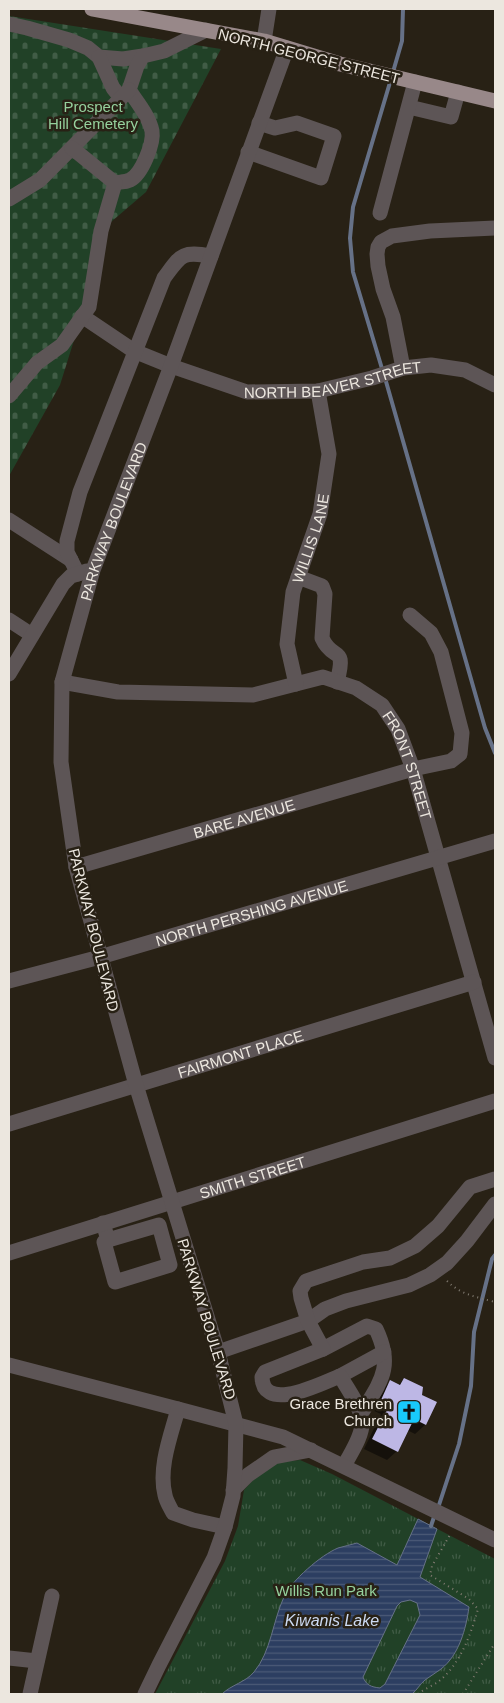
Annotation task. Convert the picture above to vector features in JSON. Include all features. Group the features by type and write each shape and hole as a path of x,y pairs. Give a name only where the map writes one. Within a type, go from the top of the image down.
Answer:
{"main road":[{"name":"NORTH GEORGE STREET","path":"92,9 264,42 378,74 495,101"}],"street":[{"path":"264,42 269,9"},
{"path":"9,24 69,40 88,48 99,57 113,88 125,94 149,121 152,131 152,141 147,155 136,175 130,180 115,182 72,148"},
{"path":"99,57 122,59 164,51 206,30"},
{"name":"PARKWAY BOULEVARD","path":"145,1694 214,1558 225,1527 236,1468 236,1424 218,1352 136,1085 76,867 61,762 62,682 93,570 171,366 287,48"},
{"path":"9,199 40,180 125,94 136,66 143,56"},
{"path":"380,213 408,107 409,81"},
{"path":"408,107 452,117 458,92"},
{"path":"248,152 321,178 334,136 297,123 275,128 259,123"},
{"path":"9,396 37,363 62,344 89,307 101,231 115,182"},
{"path":"403,368 393,317 383,289 378,266 377,254 381,242 392,236 430,231 495,228"},
{"path":"9,674 63,584 71,576 74,567 67,552 67,541 80,492 164,278 178,259 191,253 210,256"},
{"name":"NORTH BEAVER STREET","path":"82,316 134,351 247,392 318,391 372,378 403,368 432,365 465,370 495,385"},
{"name":"WILLIS LANE","path":"296,684 287,644 293,592 320,514 329,454 318,391"},
{"path":"9,520 74,567 93,570"},
{"path":"298,577 324,588 322,638 341,658 342,664 337,682"},
{"name":"BARE AVENUE","path":"76,867 413,769 451,761 460,754 462,733 441,652 431,633 410,615"},
{"path":"9,620 32,635"},
{"name":"FRONT STREET","path":"62,682 118,692 253,695 323,678 356,688 382,705 398,729 413,769 495,1058"},
{"name":"NORTH PERSHING AVENUE","path":"9,981 100,957 437,857 495,842"},
{"name":"FAIRMONT PLACE","path":"9,1124 474,982"},
{"name":"SMITH STREET","path":"9,1253 495,1101"},
{"path":"323,1348 308,1321 300,1291 306,1281 363,1262 390,1258 416,1246 438,1226 470,1187 495,1179"},
{"path":"218,1352 308,1321 325,1309 346,1301 409,1285 447,1263 467,1241 495,1204"},
{"path":"144,1210 155,1229 170,1265 115,1282 104,1242 155,1229 179,1226"},
{"path":"103,1223 108,1240"},
{"path":"169,1261 188,1255"},
{"path":"361,1414 385,1368 384,1352 376,1328 367,1326 323,1348 265,1372 262,1377 262,1383 268,1391 275,1394 289,1395 340,1376 384,1352"},
{"path":"9,1366 283,1437 419,1504 451,1526 495,1540"},
{"path":"340,1376 361,1414 363,1424 344,1466"},
{"path":"178,1409 165,1461 163,1481 165,1496 173,1513 193,1520 225,1527"},
{"path":"233,1490 248,1475 274,1457 310,1450"},
{"path":"30,1694 52,1596"},
{"path":"9,1658 37,1661"}],"path":[{"path":"438,1269 454,1289 472,1297 494,1302"},
{"path":"418,1694 438,1682 452,1668 468,1640 478,1609 468,1600 430,1575 432,1566 451,1526"},
{"path":"463,1694 495,1643"}],"green space":[{"name":"Prospect Hill Cemetery","path":"9,16 221,49 146,192 111,222 60,385 9,476"},
{"name":"Willis Run Park","path":"300,1460 332,1474 495,1559 495,1694 155,1694 225,1561 238,1526 244,1490 269,1463"}],"water":[{"name":"Kiwanis Lake","path":"418,1519 437,1529 420,1577 469,1607 464,1633 453,1656 412,1694 222,1694 247,1678 260,1664 284,1597 300,1576 323,1556 338,1548 357,1543 397,1565","holes":["410,1600 417,1603 420,1615 385,1684 380,1688 369,1685 363,1677 397,1606 401,1602"]}],"building":[{"name":"Grace Brethren Church","path":"404,1378 423,1387 422,1395 437,1402 426,1425 414,1419 398,1452 372,1439 390,1404 381,1400 390,1380 400,1385"}],"waterway":[{"path":"393,72 402,41 403,9"},
{"path":"383,372 353,272 350,238 353,207 391,79"},
{"path":"385,378 485,728 495,753"},
{"path":"438,1508 459,1444 471,1386 474,1332 492,1259 495,1255"},
{"path":"431,1526 435,1514"}],"place":[{"name":"Grace Brethren Church","path":"409,1412"}]}
